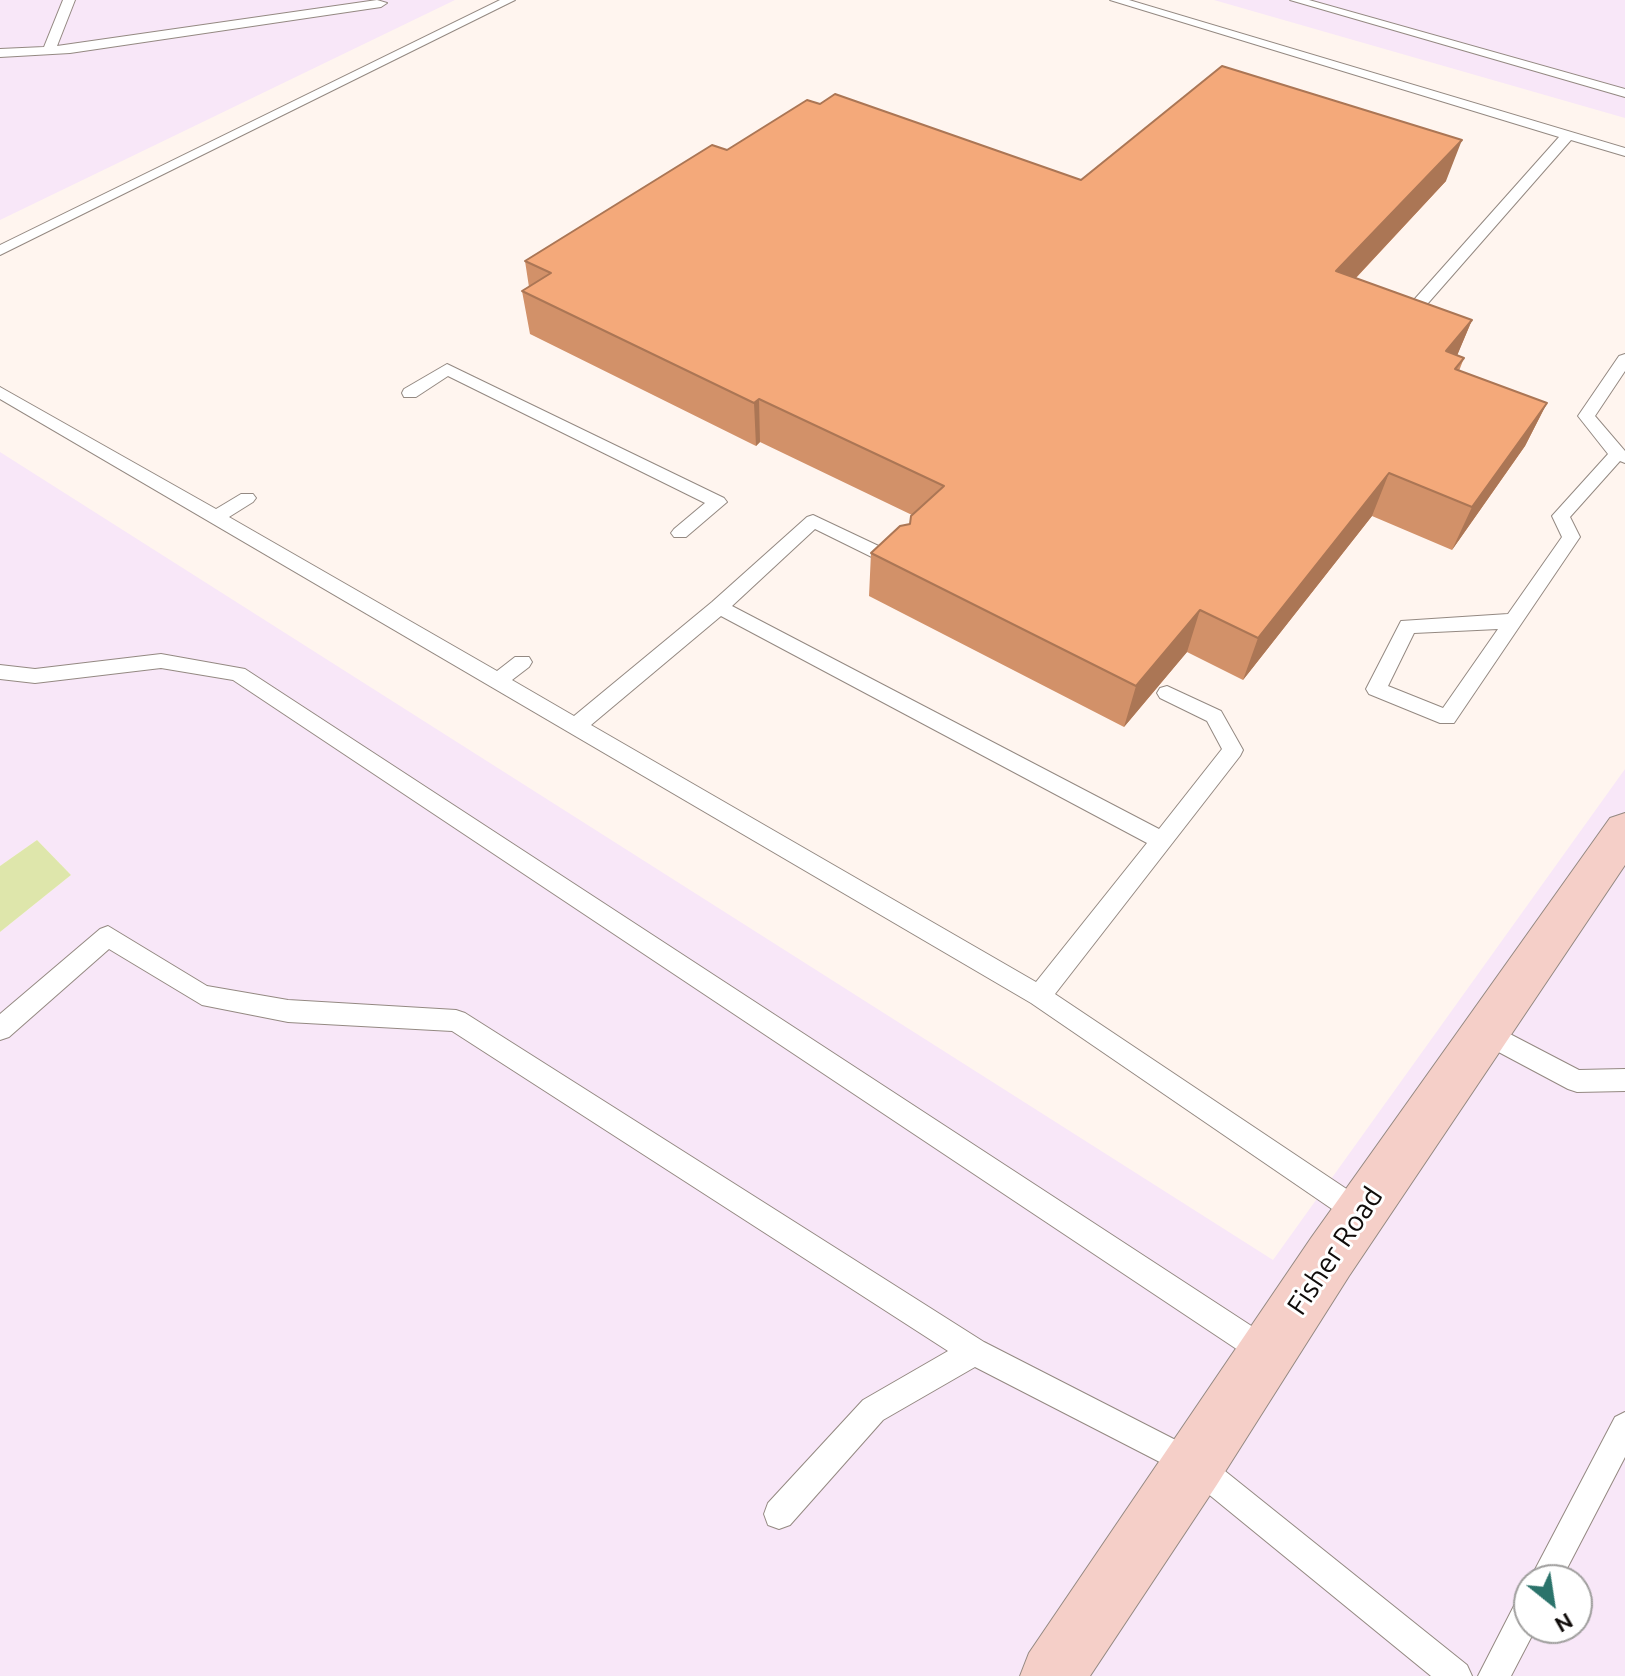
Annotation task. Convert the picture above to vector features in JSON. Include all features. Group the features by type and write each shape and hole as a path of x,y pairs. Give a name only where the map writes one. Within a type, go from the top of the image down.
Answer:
{"main road":[{"name":"Fisher Road","path":"1052,1676 1360,1213 1625,830"}],"lane":[{"path":"49,50 69,0"},
{"path":"0,251 509,0"},
{"path":"1116,0 1625,152"},
{"path":"1296,0 1625,93"},
{"path":"0,53 49,50 381,3"},
{"path":"1397,328 1568,135"},
{"path":"1513,621 1408,626 1376,689 1447,718 1571,537 1561,516 1621,456 1586,416 1625,359"},
{"path":"410,393 447,369 718,502 680,533"},
{"path":"0,392 1039,996 1360,1213"},
{"path":"215,518 247,498"},
{"path":"575,727 719,607 813,521 897,562"},
{"path":"719,607 1162,841"},
{"path":"0,672 35,676 161,661 238,674 1267,1353"},
{"path":"498,681 522,662"},
{"path":"1039,996 1233,750 1214,716 1167,693"},
{"path":"0,1029 108,936 202,995 288,1011 456,1021 974,1352 1195,1465 1456,1676"},
{"path":"1485,1032 1577,1081 1624,1082"},
{"path":"779,1514 873,1410 974,1352"},
{"path":"1552,1564 1625,1427"},
{"path":"1494,1676 1513,1640"}],"shaded area":[{"path":"0,0 455,0 0,220"},
{"path":"1214,0 1625,0 1625,118"},
{"path":"0,452 1273,1260 1625,769 1625,1676 0,1676 0,932 71,875 37,840 0,866"}],"green space":[{"path":"37,840 71,875 0,932 0,866"}],"building":[{"path":"1222,66 1462,140 1336,271 1472,320 1446,351 1464,358 1455,369 1547,403 1472,507 1389,473 1258,638 1200,610 1136,686 871,553 900,526 910,524 911,516 944,486 759,399 754,403 522,291 551,273 525,261 712,145 727,150 807,100 820,104 835,94 1081,180"}]}
